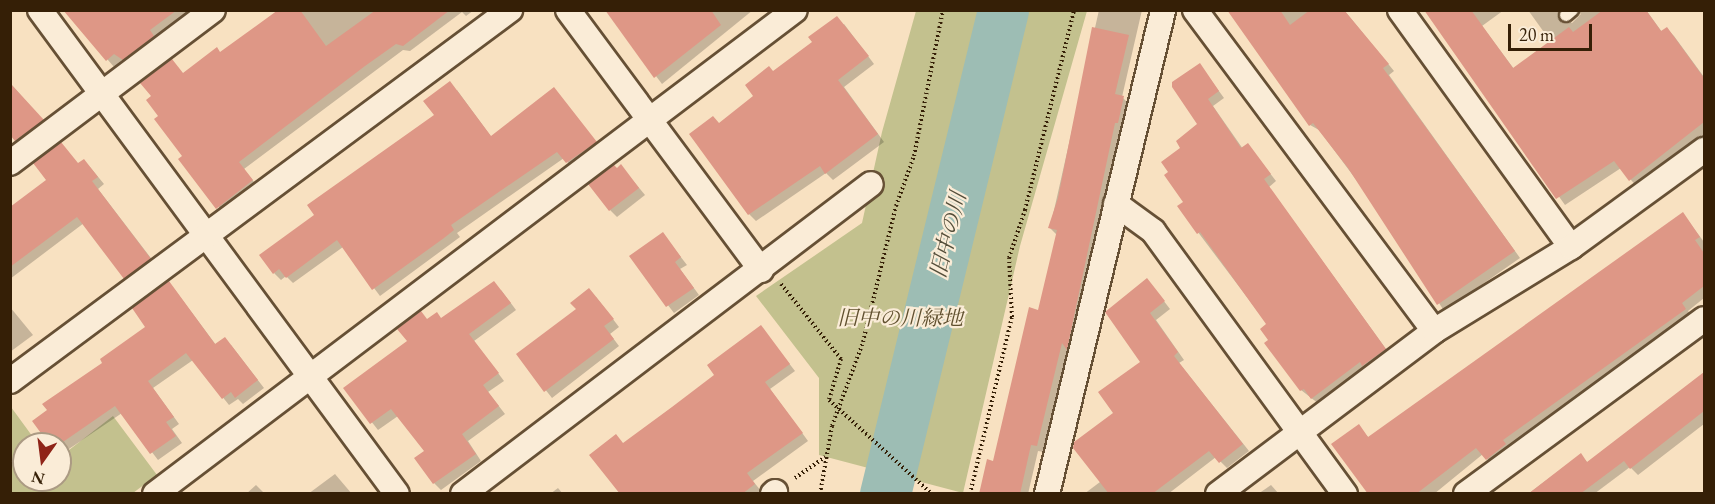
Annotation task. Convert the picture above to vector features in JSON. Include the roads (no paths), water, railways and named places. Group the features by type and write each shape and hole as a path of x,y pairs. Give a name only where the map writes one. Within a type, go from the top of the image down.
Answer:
{"street":[{"path":"40,10 397,494"},
{"path":"10,163 213,10"},
{"path":"10,381 510,10"},
{"path":"568,10 770,276"},
{"path":"155,494 795,10"},
{"path":"1047,494 1163,10"},
{"path":"1195,10 1434,331"},
{"path":"1400,10 1571,247"},
{"path":"1218,494 1299,430 1434,331 1571,247 1704,150"},
{"path":"463,494 770,276 871,184"},
{"path":"1116,204 1153,231 1345,494"},
{"path":"1466,494 1704,319"}],"waterway":[{"name":"旧中の川","path":"885,494 1003,10"}],"park label":[{"name":"旧中の川緑地","path":"900,318"}]}
